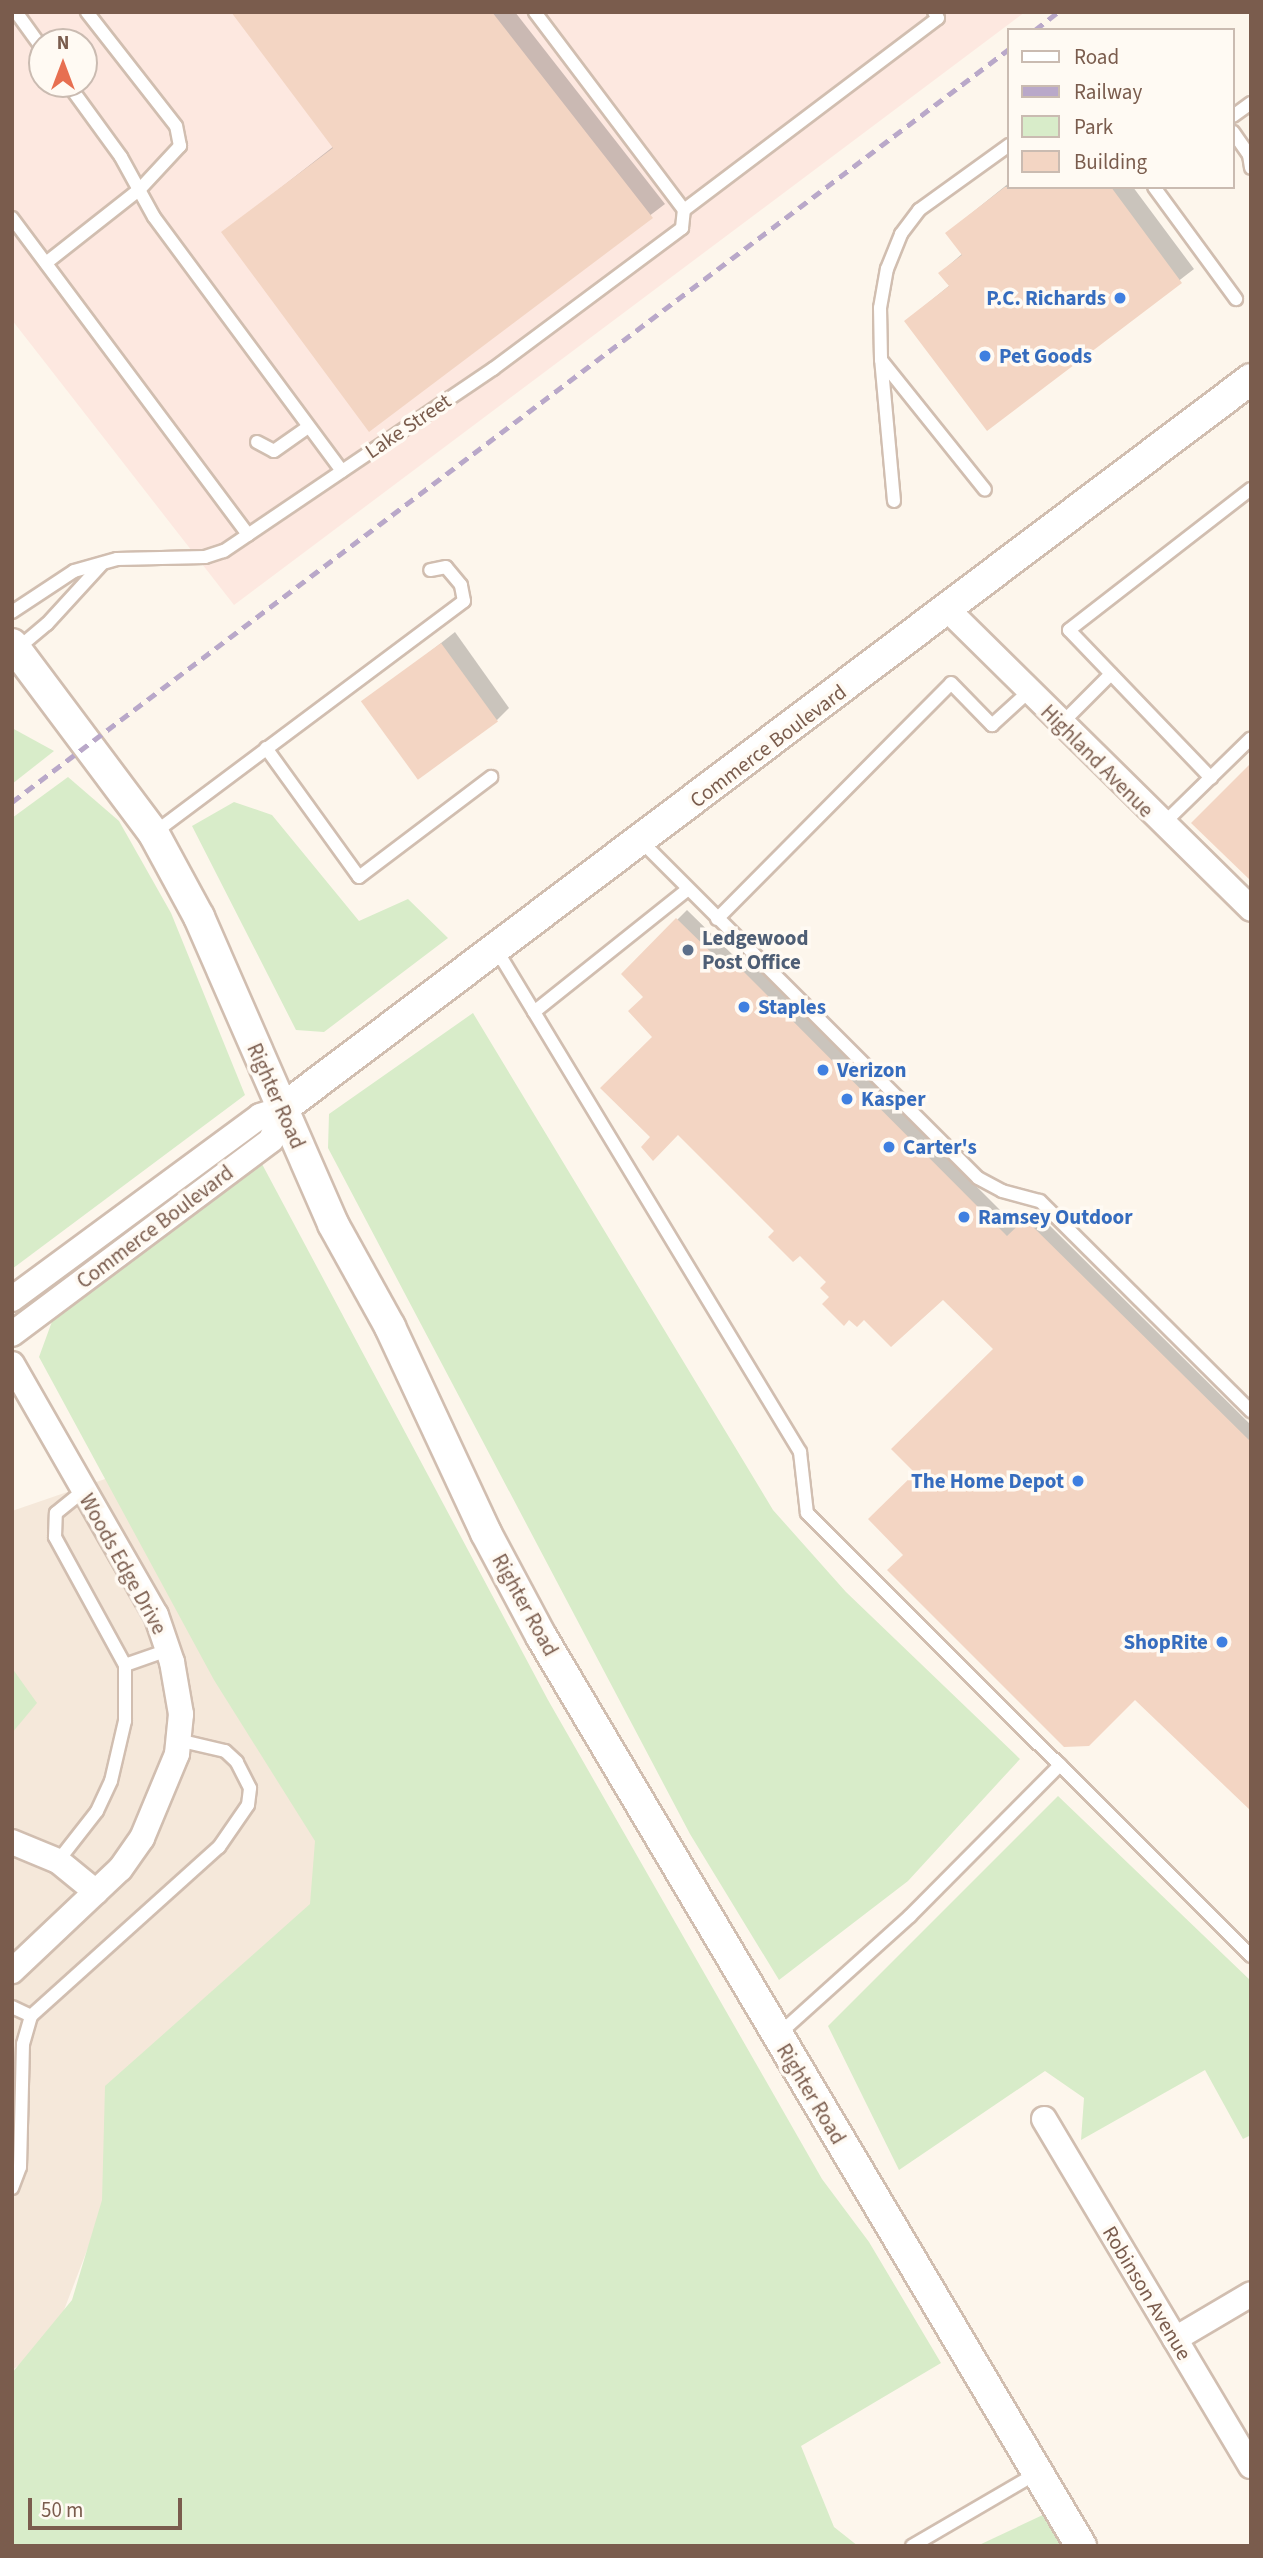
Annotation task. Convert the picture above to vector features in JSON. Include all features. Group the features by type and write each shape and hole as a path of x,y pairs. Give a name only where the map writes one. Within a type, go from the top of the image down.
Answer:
{"street":[{"name":"Commerce Boulevard","path":"12,1299 260,1116 282,1109 642,842 1251,379"},
{"name":"Highland Avenue","path":"947,609 1027,693 1251,909"},
{"name":"Righter Road","path":"14,648 154,834 199,917 333,1224 390,1327 486,1533 541,1636 776,2037 1081,2546"},
{"name":"Commerce Boulevard","path":"12,1334 271,1140 282,1109"},
{"name":"Woods Edge Drive","path":"12,1364 18,1391 83,1492 156,1615 168,1650 181,1714 178,1740 163,1796 142,1838 96,1892 12,1971"},
{"path":"12,1842 58,1861 96,1892"},
{"name":"Robinson Avenue","path":"1044,2119 1251,2466"},
{"path":"1175,2339 1251,2294"}],"lane":[{"path":"16,12 28,29"},
{"path":"46,263 140,190 176,155 180,136 87,12"},
{"path":"535,12 684,215"},
{"name":"Lake Street","path":"12,612 74,571 137,556 205,557 248,535 493,369 673,236 684,215 938,18 934,12"},
{"path":"78,98 140,190 154,217 342,471"},
{"path":"1235,115 1251,103"},
{"path":"1235,135 1250,156 1251,168"},
{"path":"894,501 881,359 880,308 887,269 901,234 919,210 1007,146"},
{"path":"1155,189 1236,299"},
{"path":"12,218 248,535"},
{"path":"881,359 985,490"},
{"path":"257,442 274,451 308,427"},
{"path":"1211,778 1069,630 1251,489"},
{"path":"14,648 47,624 101,565"},
{"path":"154,834 464,601 461,585 446,567 430,570"},
{"path":"1060,725 1111,674"},
{"path":"717,919 951,683 992,725 1027,693"},
{"path":"1162,825 1251,738"},
{"path":"266,748 359,877 491,777"},
{"path":"642,842 687,890 978,1178 1002,1191 1040,1201 1251,1411"},
{"path":"534,1012 687,890"},
{"path":"496,949 800,1452 807,1513 1251,1956"},
{"path":"58,1861 97,1811 111,1781 125,1721 125,1665 55,1537 56,1513 83,1492"},
{"path":"125,1665 168,1650"},
{"path":"12,2188 20,2167 23,2045 31,2016 219,1847 241,1819 250,1788 237,1762 225,1751 178,1740"},
{"path":"776,2037 910,1916 1060,1765"},
{"path":"12,2007 31,2016"},
{"path":"912,2546 1037,2473"}],"shaded area":[{"path":"12,12 1025,12 234,605 12,320"},
{"path":"108,1478 341,1874 122,2159 51,2344 12,2370 12,1511"}],"green space":[{"path":"12,728 54,751 12,784"},
{"path":"68,777 119,821 171,913 245,1095 12,1269 12,818"},
{"path":"234,802 272,815 359,921 408,899 448,938 324,1032 296,1030 192,826"},
{"path":"473,1013 773,1510 846,1592 1020,1759 908,1881 779,1980 690,1834 328,1148 329,1114"},
{"path":"262,1164 548,1700 822,2179 869,2242 941,2363 801,2446 834,2527 858,2546 12,2546 12,2373 72,2300 102,2200 105,2086 310,1904 315,1841 214,1680 39,1357 54,1316"},
{"path":"12,1668 37,1703 12,1733"},
{"path":"1058,1796 1251,1981 1251,2135 1243,2139 1205,2070 1081,2140 1084,2098 1045,2071 899,2170 828,2026"},
{"path":"1047,2513 1066,2546 977,2546"}],"building":[{"path":"231,12 492,12 653,218 369,432 221,232 333,148"},
{"path":"1005,187 1112,189 1182,283 987,431 904,321 949,286 938,273 962,255 945,233"},
{"path":"441,643 498,721 418,780 361,701"},
{"path":"1251,763 1251,881 1191,823"},
{"path":"676,918 724,965 731,959 1007,1236 1025,1219 1251,1442 1251,1811 1135,1700 1089,1746 1064,1747 887,1570 903,1555 868,1519 915,1473 891,1449 993,1349 943,1300 891,1347 864,1320 857,1327 849,1320 844,1326 822,1304 829,1297 820,1288 826,1282 800,1256 793,1262 768,1237 774,1231 678,1135 653,1161 641,1147 650,1137 600,1088 652,1037 628,1011 643,997 621,974"}],"railway":[{"path":"1038,28 1058,12"},
{"path":"12,802 1007,51"}],"place":[{"name":"P.C. Richards","path":"1120,298"},
{"name":"Pet Goods","path":"985,356"},
{"name":"Ledgewood Post Office","path":"688,950"},
{"name":"Staples","path":"744,1007"},
{"name":"Verizon","path":"823,1070"},
{"name":"Kasper","path":"847,1099"},
{"name":"Carter's","path":"889,1147"},
{"name":"Ramsey Outdoor","path":"964,1217"},
{"name":"The Home Depot","path":"1078,1481"},
{"name":"ShopRite","path":"1222,1642"}]}
